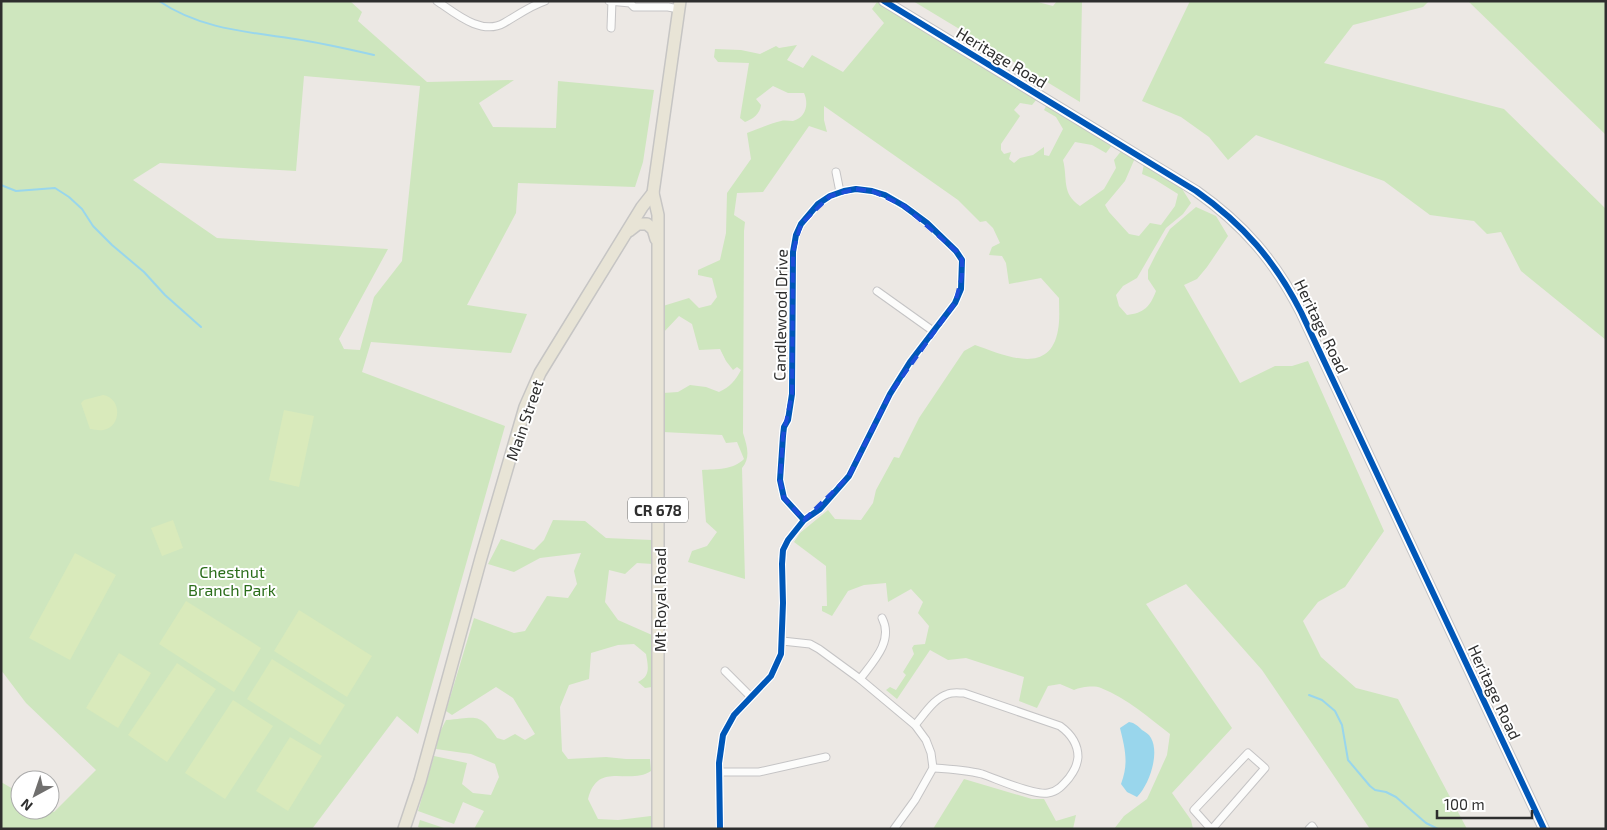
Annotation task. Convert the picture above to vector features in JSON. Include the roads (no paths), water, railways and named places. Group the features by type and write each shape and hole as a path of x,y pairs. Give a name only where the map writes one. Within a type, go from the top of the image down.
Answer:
{"main road":[{"name":"Main Street","path":"404,829 425,766 481,558 525,406 547,361 653,193 680,5"},
{"name":"Mt Royal Road","path":"653,193 657,210 658,829"},
{"path":"621,242 633,227 644,223 653,229 657,244"}],"street":[{"path":"437,1 471,22 489,28 500,25 535,3 545,1"},
{"path":"611,28 611,1 630,2 634,6 668,7 680,5"},
{"name":"Heritage Road","path":"884,1 1196,191 1230,217 1263,251 1282,277 1301,312 1544,829"},
{"path":"836,172 840,192"},
{"name":"Candlewood Drive","path":"720,829 720,754 723,735 734,715 774,672 781,654 783,550 788,540 804,520 820,508 849,476 890,394 910,362 955,303 961,289 962,260 956,251 926,223 904,206 885,195 856,189 830,196 809,213 796,235 793,252 792,394 788,420 784,427 780,480 784,498 804,520"},
{"path":"877,291 933,331"},
{"path":"860,679 885,642 886,625 882,618"},
{"path":"782,641 810,644 819,649 860,679 916,725 929,747 933,768 915,800 894,829"},
{"path":"725,671 751,697"},
{"path":"916,725 936,701 949,693 964,693 1060,726 1068,732 1076,744 1078,753 1077,765 1066,782 1057,790 1042,794 981,774 933,768"},
{"path":"1248,753 1265,768 1212,829 1194,810 1248,753"},
{"path":"720,772 759,772 826,757"},
{"path":"1310,829 1312,826 1314,829"}],"water":[{"path":"1129,722 1149,735 1154,752 1154,761 1146,785 1137,797 1127,792 1121,784 1126,763 1120,728"}],"waterway":[{"path":"159,1 191,18 225,28 315,42 374,55"},
{"path":"1,185 16,191 55,188 69,197 82,209 93,226 112,245 144,272 165,295 201,327"},
{"path":"1309,695 1322,700 1335,711 1342,725 1348,760 1370,786 1375,790 1386,792 1396,797 1426,823 1438,829"}],"park label":[{"name":"Chestnut Branch Park","path":"232,580"}]}
